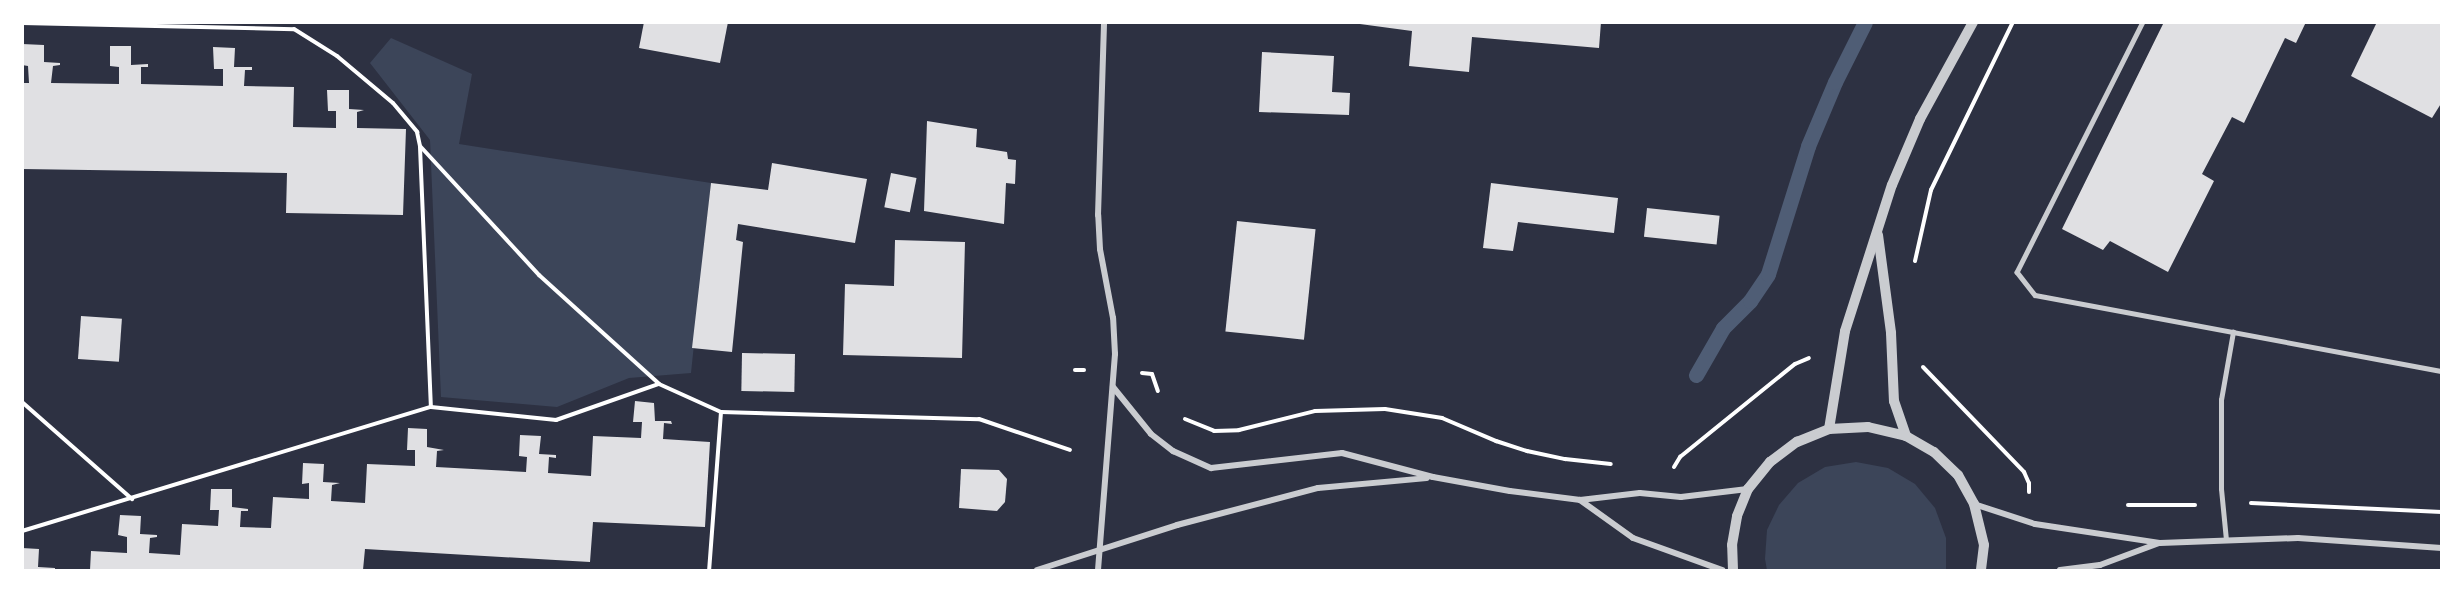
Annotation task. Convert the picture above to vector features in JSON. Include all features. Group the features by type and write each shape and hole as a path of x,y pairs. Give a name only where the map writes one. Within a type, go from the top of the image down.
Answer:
{"street":[{"path":"1098,570 1113,387 1113,318 1100,249 1098,214 1104,22"},
{"path":"1829,429 1845,331 1892,185 1920,119 1973,22"},
{"path":"1877,232 1891,333 1894,401 1906,436"},
{"path":"1113,387 1151,434 1173,451 1210,468 1342,453 1434,477 1510,491 1580,500 1640,493 1681,497 1748,489"},
{"path":"1733,570 1732,545 1737,516 1748,489 1770,462 1797,442 1829,429 1868,427 1906,436 1934,452 1958,475 1974,504 1984,546 1981,570"},
{"path":"1037,570 1099,552 1177,525 1318,488 1434,477"},
{"path":"1580,500 1633,538 1722,570"},
{"path":"1974,504 2035,524 2160,543 2298,538 2442,548"},
{"path":"2060,570 2100,565 2160,543"}],"lane":[{"path":"2143,22 2017,272 2035,295 2442,371"},
{"path":"2226,540 2221,489 2222,400 2233,332"}],"path":[{"path":"1914,269 1920,229 1931,190 2013,22"},
{"path":"22,23 294,29 337,56 393,103 417,132 420,146 431,407"},
{"path":"420,146 539,275 659,384 721,412 979,419 1070,450"},
{"path":"22,531 431,407 556,420 659,384"},
{"path":"22,402 133,499"},
{"path":"709,570 721,412"}],"shaded area":[{"path":"391,38 472,74 459,144 711,183 691,373 629,378 557,407 441,397 430,140 370,63"},
{"path":"1856,462 1888,468 1915,484 1935,508 1946,538 1946,570 1767,570 1765,559 1767,530 1779,505 1798,483 1825,467"}],"building":[{"path":"644,22 728,22 720,63 639,48"},
{"path":"1345,22 1601,22 1599,48 1472,37 1469,72 1409,66 1412,31"},
{"path":"2164,22 2306,22 2296,43 2285,38 2244,123 2232,117 2202,174 2214,181 2168,272 2110,241 2103,250 2062,229"},
{"path":"2377,22 2442,22 2442,102 2432,118 2351,76"},
{"path":"22,44 44,45 44,62 60,63 60,65 53,66 51,83 119,84 119,67 110,66 110,46 131,46 131,65 148,64 148,67 141,67 141,84 223,86 223,69 214,69 213,47 235,48 234,67 252,67 252,70 245,70 244,86 294,87 293,127 336,128 336,111 328,111 327,90 349,90 349,109 364,110 357,112 357,128 406,129 403,215 286,213 287,173 22,169 22,83 29,83 28,66 22,65"},
{"path":"1262,52 1334,56 1332,92 1350,93 1349,115 1259,112"},
{"path":"927,121 977,129 976,147 1007,152 1008,159 1016,160 1015,184 1006,183 1004,224 924,211"},
{"path":"772,163 867,179 855,243 738,224 736,240 743,242 732,352 692,348 711,183 768,190"},
{"path":"891,173 917,178 910,212 884,207"},
{"path":"1491,183 1618,198 1614,233 1518,222 1513,251 1483,248"},
{"path":"1647,208 1720,216 1717,244 1644,237"},
{"path":"1237,221 1316,229 1304,340 1225,331"},
{"path":"895,240 965,242 962,358 843,355 845,284 894,286"},
{"path":"81,316 122,319 119,362 78,359"},
{"path":"742,353 795,354 794,392 741,391"},
{"path":"635,401 654,403 655,421 671,421 672,424 664,423 663,439 710,442 705,527 593,522 590,562 365,549 363,570 90,570 91,551 127,553 127,537 118,535 120,515 141,516 140,534 157,535 157,537 150,538 149,553 180,555 182,524 218,526 219,510 210,510 211,489 232,489 232,507 248,509 248,511 241,511 240,527 271,528 273,497 309,499 309,483 302,484 303,463 324,464 323,482 340,483 332,485 331,501 365,503 367,464 415,466 415,450 407,450 408,428 427,429 427,447 444,450 437,451 436,467 526,472 527,457 519,456 520,435 541,436 539,454 556,455 556,458 549,457 548,473 591,476 593,436 641,438 642,422 633,422"},
{"path":"961,469 999,470 1007,479 1005,502 997,511 959,508"},
{"path":"22,548 39,549 38,567 55,568 55,570 22,569"}],"waterway":[{"path":"1696,375 1723,328 1750,301 1768,274 1808,146 1835,82 1865,22"}]}
